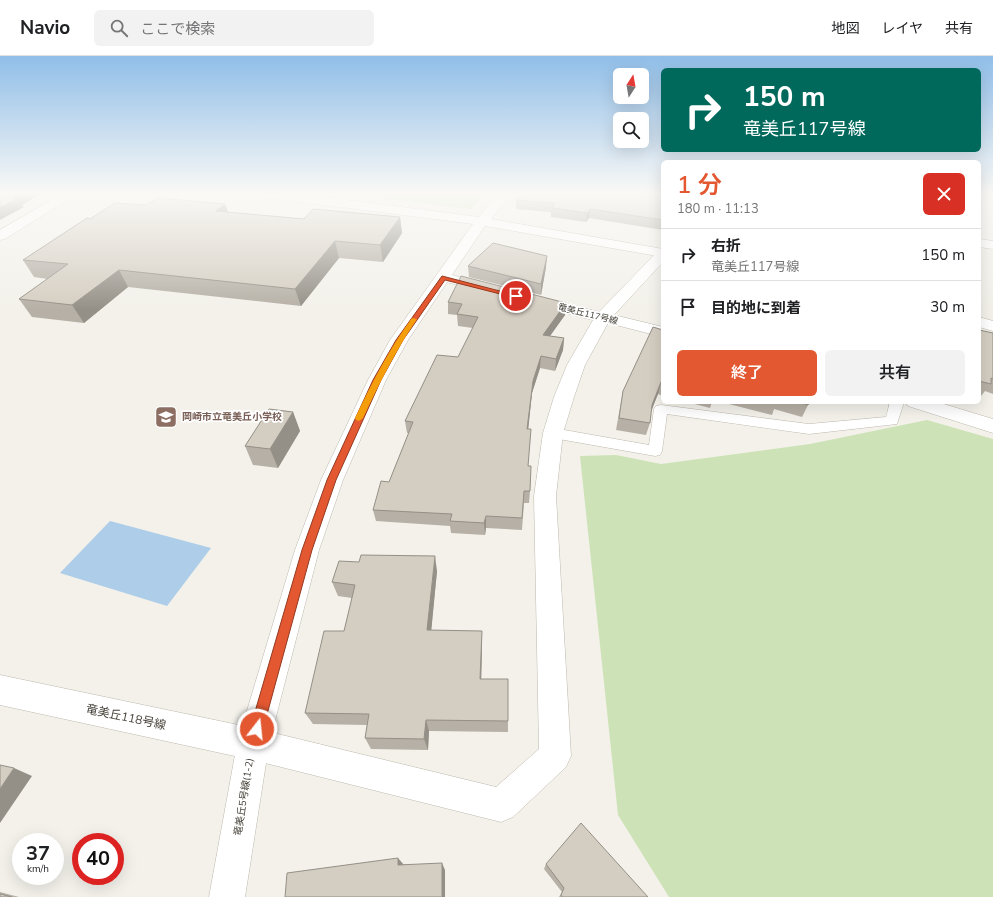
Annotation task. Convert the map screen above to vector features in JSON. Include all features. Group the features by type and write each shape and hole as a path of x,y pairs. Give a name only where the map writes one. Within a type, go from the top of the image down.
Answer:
{"street":[{"name":"竜美丘5号線(1-2)","path":"227,897 252,744 307,550 332,480 377,380 399,340 444,278 475,231"},
{"path":"538,231 661,254"},
{"path":"981,243 993,246"},
{"path":"553,433 564,396 576,365 603,317 661,256"},
{"name":"竜美丘117号線","path":"444,278 661,332"},
{"path":"981,323 993,326"},
{"path":"922,404 993,426"},
{"name":"竜美丘118号線","path":"0,690 252,744 501,805 555,756 545,496 553,433"}],"lane":[{"path":"553,433 655,451 660,409 809,429 892,421 896,404"}],"green space":[{"path":"927,420 993,439 993,897 669,897 618,815 580,456 616,455 661,464 810,444"}],"water":[{"path":"110,521 211,548 167,606 60,573"}],"building":[{"path":"67,231 390,231 380,245 335,241 295,289 119,270 72,305 19,299 68,264 23,260"},
{"path":"493,243 547,256 541,284 468,266"},
{"path":"461,276 566,303 543,335 564,338 556,359 541,356 533,381 527,429 531,429 528,466 531,466 530,491 524,491 522,518 486,516 484,523 450,521 452,514 373,510 381,481 389,482 413,422 405,421 437,355 458,357 478,317 457,314 462,304 448,302"},
{"path":"653,327 661,329 661,382 652,405 650,423 619,418 623,391"},
{"path":"981,330 993,333 993,379 991,378 991,384 981,382"},
{"path":"269,409 293,412 270,449 245,446"},
{"path":"361,555 435,556 427,630 482,631 480,679 508,679 508,721 426,720 424,739 365,738 369,714 305,713 324,631 344,631 355,585 332,582 339,561 359,562"},
{"path":"0,765 14,768 0,789"},
{"path":"581,823 648,897 562,897 561,895 564,888 546,864"},
{"path":"398,858 398,865 442,863 442,897 285,897 287,873"},
{"path":"0,894 12,897 0,897"}],"slow traffic":[{"path":"359,418 377,380 399,340 414,319"}],"place":[{"name":"岡崎市立竜美丘小学校","path":"166,417"}],"route":[{"path":"257,729 307,550 332,480 377,380 399,340 444,278 516,296"}]}
